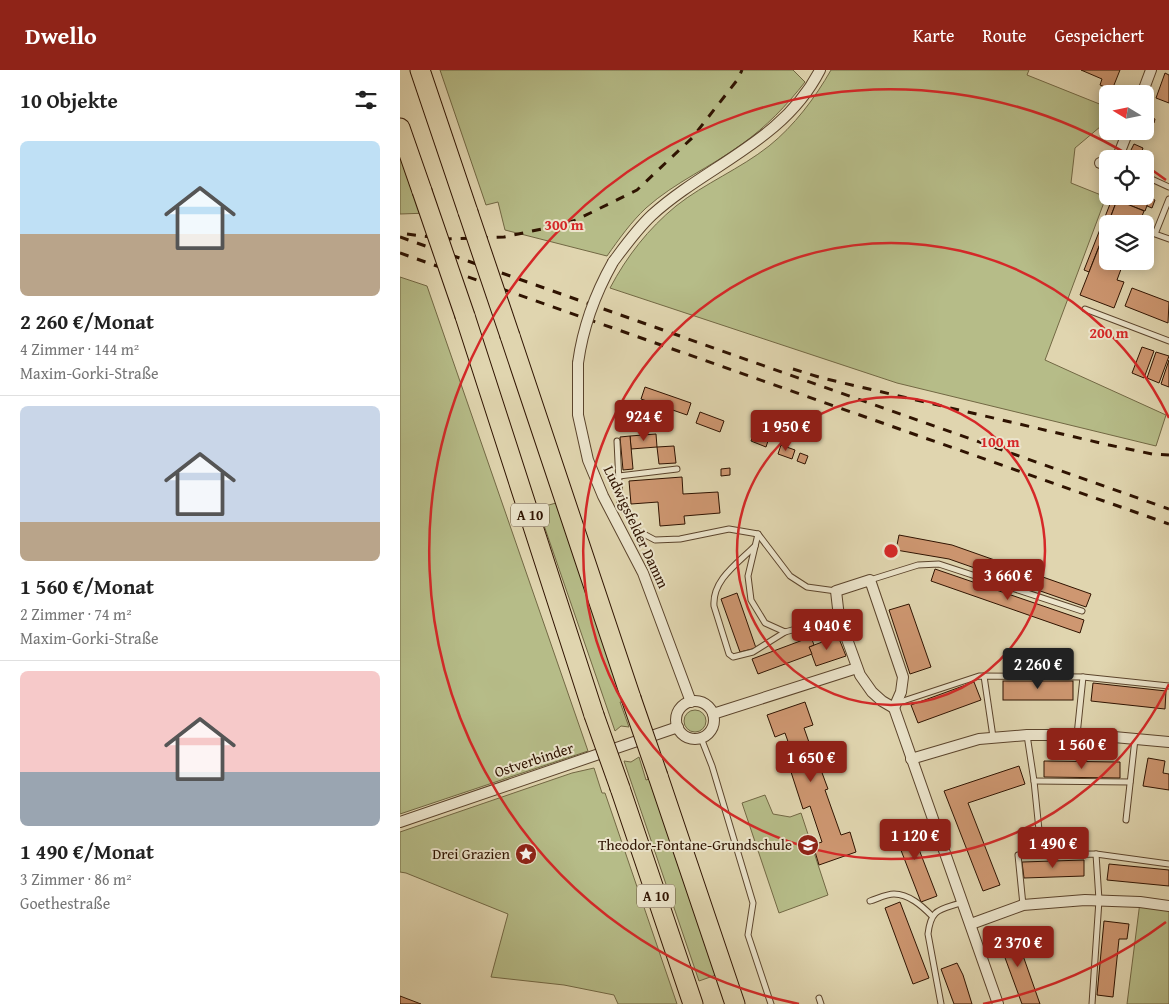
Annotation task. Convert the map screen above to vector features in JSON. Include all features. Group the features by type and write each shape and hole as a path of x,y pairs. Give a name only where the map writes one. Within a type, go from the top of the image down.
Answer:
{"highway":[{"name":"A 10","path":"420,70 735,1004"},
{"name":"A 10","path":"400,128 465,316 594,715 693,1004"}],"street":[{"name":"Ludwigsfelder Damm","path":"691,702 643,573 603,496 588,460 578,415 578,363 582,338 588,314 598,289 613,262 652,215 680,193 769,132 796,106 820,70"},
{"path":"1145,85 1151,70"},
{"path":"895,706 882,701 863,681 839,617 836,591 870,580 903,677 901,692 895,706 911,759 998,1004"},
{"path":"713,714 857,668"},
{"path":"691,702 703,703 708,706 713,714 714,723 712,729 701,738 688,738 683,735 676,721 678,712 685,704 691,702"},
{"name":"Ostverbinder","path":"400,822 678,727"},
{"path":"911,759 979,739 1027,735 1169,739"},
{"path":"971,924 1023,905 1099,900 1140,902 1169,906"}],"lane":[{"path":"1154,180 1169,187"},
{"path":"1169,199 1155,234 1169,240"},
{"path":"1085,309 1169,341"},
{"path":"617,441 620,504 638,531 655,540 680,539 730,529 758,534 790,576 807,587 836,591"},
{"path":"619,476 677,469"},
{"path":"758,534 748,576 751,600 764,623 785,632"},
{"path":"754,546 720,582 713,598 729,654 733,658 753,652 785,632 839,617"},
{"path":"870,580 918,565 939,564 1082,611"},
{"path":"895,706 979,676 1083,677 1169,686"},
{"path":"984,676 994,738"},
{"path":"1077,735 1083,677"},
{"path":"1027,735 1039,830"},
{"path":"701,738 712,766 753,903 748,935 771,1004"},
{"path":"1126,820 1135,738"},
{"path":"1034,781 1130,782"},
{"path":"1092,1004 1099,900 1096,854"},
{"path":"1023,905 1018,855 1096,854 1169,864"},
{"path":"870,901 894,894 911,898 932,916"},
{"path":"942,1004 928,934 932,916 938,911 963,902"}],"green space":[{"path":"440,70 793,70 805,82 776,115 751,137 669,190 646,208 630,225 607,256 505,230 498,202 486,205"},
{"path":"831,70 1029,70 1027,75 1099,104 1099,128 1075,148 1071,183 1099,194 1099,205 1103,205 1045,360 1166,415 1156,446 897,383 610,288 631,254 656,224 687,198 769,146 787,130 818,91"},
{"path":"400,128 429,213 400,214"},
{"path":"400,277 427,286 588,751 400,814"},
{"path":"556,503 623,701 620,702 629,727 621,726 615,731 538,508"},
{"path":"695,710 703,713 706,721 703,729 695,732 687,729 684,721 687,713"},
{"path":"639,757 646,780 649,779 716,975 699,981 624,761 631,762"},
{"path":"594,768 602,793 605,793 677,1004 618,1004 614,995 564,985 491,977 508,914 400,872 400,832 572,773"},
{"path":"765,795 773,814 790,817 801,813 828,895 779,913 742,803"},
{"path":"1140,902 1169,906 1169,1004 1127,1004"}],"building":[{"path":"1081,70 1120,70 1114,85 1100,85 1102,79"},
{"path":"1165,73 1169,75 1169,103 1156,98"},
{"path":"1134,144 1143,148 1142,150 1131,150"},
{"path":"1110,205 1115,205 1111,215 1106,215"},
{"path":"1115,205 1129,205 1144,211 1142,215 1111,215"},
{"path":"1129,205 1147,205 1145,211"},
{"path":"1099,232 1099,246 1089,272 1084,270"},
{"path":"1099,247 1099,270 1121,270 1117,280 1124,282 1114,308 1080,295"},
{"path":"1132,288 1169,302 1168,323 1125,306"},
{"path":"1142,347 1154,351 1144,378 1132,373"},
{"path":"1156,352 1169,356 1159,383 1147,378"},
{"path":"1169,360 1169,387 1161,384"},
{"path":"645,387 691,403 687,415 641,399"},
{"path":"700,412 724,421 720,432 696,423"},
{"path":"803,427 816,432 813,441 800,436"},
{"path":"754,432 769,438 766,447 751,441"},
{"path":"656,434 657,447 631,449 630,436"},
{"path":"630,436 633,469 623,470 620,437"},
{"path":"781,445 795,450 792,459 778,454"},
{"path":"674,446 676,463 659,464 657,447"},
{"path":"800,453 808,456 805,464 797,461"},
{"path":"730,468 730,475 721,476 721,469"},
{"path":"682,477 683,494 718,492 720,513 684,516 685,524 660,526 658,502 631,504 629,481"},
{"path":"899,535 952,545 1091,594 1086,607 949,559 896,550"},
{"path":"935,569 1084,620 1080,633 931,581"},
{"path":"737,593 756,648 740,652 721,599"},
{"path":"909,604 931,667 910,674 889,610"},
{"path":"838,636 846,656 816,666 809,647"},
{"path":"811,637 814,645 809,647 812,654 758,674 752,659"},
{"path":"1003,681 1073,681 1073,700 1003,700"},
{"path":"974,682 981,700 918,723 911,705"},
{"path":"1093,683 1166,691 1165,709 1091,701"},
{"path":"805,702 813,725 804,728 819,771 821,770 828,789 825,790 841,835 850,832 856,852 819,865 813,845 822,842 810,806 803,809 791,772 798,770 785,733 775,737 767,715"},
{"path":"1148,758 1165,761 1163,773 1169,774 1169,790 1143,786"},
{"path":"1044,761 1120,762 1120,778 1044,777"},
{"path":"1019,766 1025,784 968,803 1000,885 983,891 944,791"},
{"path":"908,821 937,896 921,902 892,827"},
{"path":"1084,860 1084,876 1024,878 1022,862"},
{"path":"1109,864 1169,870 1169,886 1107,880"},
{"path":"900,902 929,978 913,984 885,908"},
{"path":"1104,921 1129,924 1127,939 1119,939 1113,997 1097,995"},
{"path":"1014,930 1040,1004 1022,1004 1004,955 997,935"},
{"path":"957,963 963,975 972,1004 954,1004 941,969"},
{"path":"400,996 421,1004 400,1004"}],"railway":[{"path":"407,234 445,239 504,237 576,220 637,190 692,138 738,79 742,70"},
{"path":"400,237 1169,509"},
{"path":"400,253 1169,524"},
{"path":"793,369 822,378 1109,445 1152,454 1169,455"}],"place":[{"name":"Theodor-Fontane-Grundschule","path":"808,845"},
{"name":"Drei Grazien","path":"526,854"}]}
